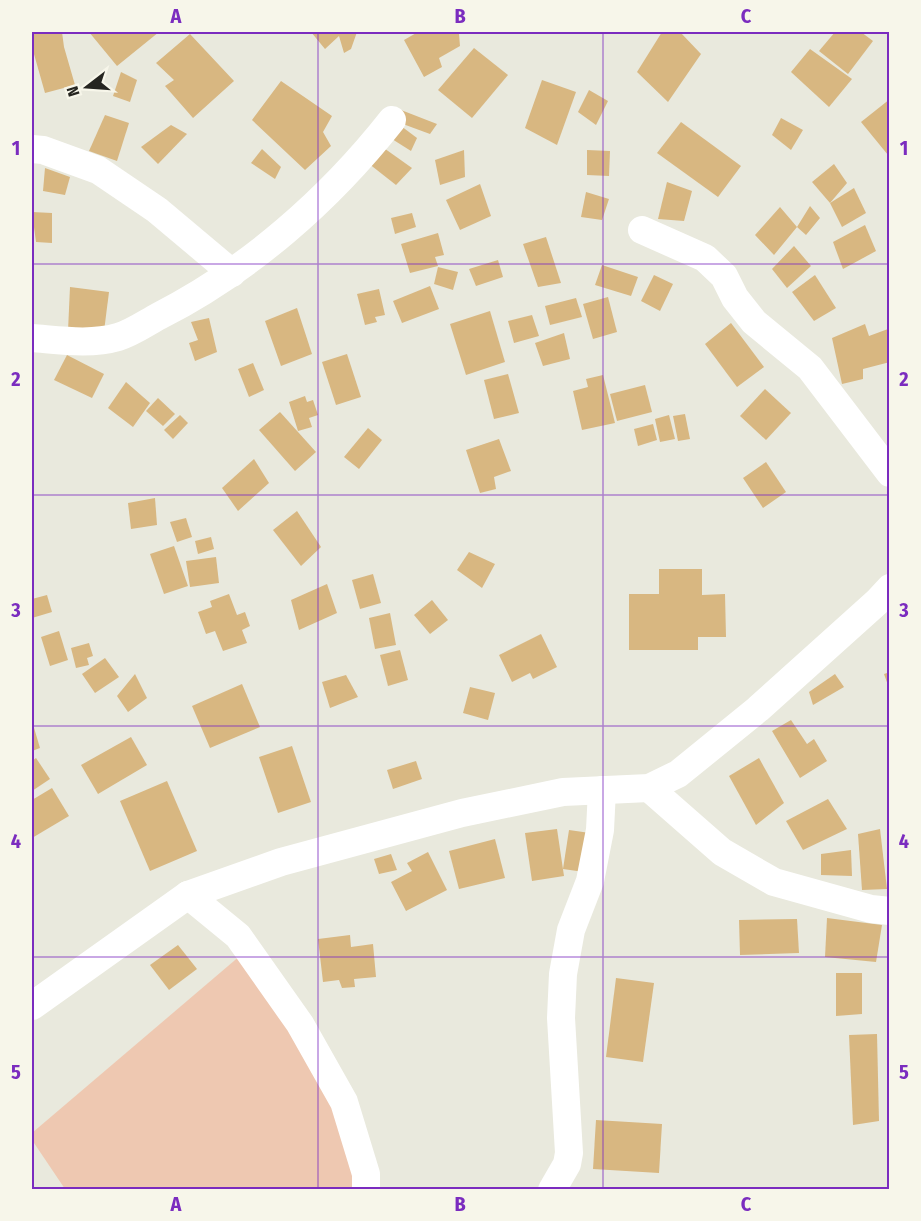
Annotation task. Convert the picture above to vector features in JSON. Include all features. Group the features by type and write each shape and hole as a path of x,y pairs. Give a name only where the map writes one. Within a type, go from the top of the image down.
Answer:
{"street":[{"path":"32,338 85,341 118,337 172,310 232,273 314,206 351,168 392,120"},
{"path":"32,149 43,150 98,170 157,210 232,273"},
{"path":"642,230 705,258 724,276 735,298 754,322 810,368 890,473"},
{"path":"32,1006 188,895 281,862 462,813 563,792 649,788 678,774 758,709 890,588"},
{"path":"649,788 722,852 774,882 871,909 890,911"},
{"path":"552,1190 567,1164 569,1153 561,1018 563,974 571,930 590,881 600,830 602,790"},
{"path":"188,895 238,936 300,1024 345,1102 366,1174 366,1190"}],"shaded area":[{"path":"248,949 346,1117 359,1189 65,1189 32,1140 32,1133"}],"building":[{"path":"62,32 75,85 45,93 32,47 32,34"},
{"path":"89,32 159,32 117,66"},
{"path":"311,32 357,32 351,49 344,53 339,36 325,49"},
{"path":"418,32 458,32 459,34 460,46 439,58 442,67 424,77 404,40"},
{"path":"662,32 680,32 701,54 668,102 637,72"},
{"path":"835,32 861,32 873,41 848,74 819,51"},
{"path":"190,34 234,81 193,118 165,86 174,80 156,63"},
{"path":"474,48 508,75 472,118 438,90"},
{"path":"810,49 852,79 829,107 791,72"},
{"path":"121,72 137,80 130,102 113,96"},
{"path":"542,80 576,92 557,145 525,128"},
{"path":"281,81 332,116 323,132 331,146 305,170 252,120"},
{"path":"589,90 608,101 596,125 578,112"},
{"path":"890,99 890,154 888,155 861,122"},
{"path":"401,110 437,124 430,134 392,120"},
{"path":"105,115 129,123 117,161 89,151"},
{"path":"781,118 803,130 791,150 772,135"},
{"path":"681,122 741,166 718,197 657,153"},
{"path":"171,125 187,134 158,164 141,147"},
{"path":"401,126 417,138 411,151 392,139"},
{"path":"381,146 412,168 396,185 368,163"},
{"path":"262,149 281,167 275,179 251,163"},
{"path":"464,150 465,177 440,185 435,160"},
{"path":"587,150 610,151 609,176 587,175"},
{"path":"834,164 847,183 830,203 812,182"},
{"path":"45,168 70,177 65,195 43,191"},
{"path":"667,182 692,191 684,221 658,219"},
{"path":"480,184 491,216 460,230 446,200"},
{"path":"854,188 866,213 842,227 830,203"},
{"path":"586,192 609,199 602,220 581,217"},
{"path":"810,206 820,218 806,235 797,227"},
{"path":"780,207 797,227 774,255 755,235"},
{"path":"32,212 52,213 52,243 36,242"},
{"path":"412,213 416,227 395,234 391,218"},
{"path":"865,225 876,251 843,269 833,242"},
{"path":"438,233 444,255 435,257 438,266 410,273 401,244"},
{"path":"546,237 561,283 538,287 523,244"},
{"path":"794,246 811,266 787,288 772,269"},
{"path":"498,260 503,277 476,286 469,269"},
{"path":"602,265 638,277 631,296 595,285"},
{"path":"438,267 458,272 453,290 434,284"},
{"path":"654,275 673,284 660,311 641,301"},
{"path":"815,275 836,308 814,321 792,292"},
{"path":"430,286 439,309 402,323 393,301"},
{"path":"70,287 109,292 103,339 68,331"},
{"path":"379,289 385,315 375,317 377,322 365,325 357,294"},
{"path":"608,297 617,332 593,339 583,304"},
{"path":"576,298 582,317 550,325 545,306"},
{"path":"297,308 312,354 281,366 265,321"},
{"path":"490,311 505,362 466,375 450,324"},
{"path":"532,315 539,336 514,343 508,321"},
{"path":"209,318 217,352 195,361 189,343 198,340 191,322"},
{"path":"731,323 764,367 737,387 705,344"},
{"path":"865,324 869,336 888,329 890,362 863,369 863,379 842,384 832,338"},
{"path":"564,333 570,359 543,366 535,343"},
{"path":"347,354 361,397 336,405 322,362"},
{"path":"67,355 104,374 92,398 54,380"},
{"path":"253,363 264,390 249,397 238,369"},
{"path":"508,374 519,413 494,419 484,380"},
{"path":"603,375 615,423 582,430 573,391 588,387 586,379"},
{"path":"126,382 150,403 133,427 108,408"},
{"path":"645,385 652,412 617,421 610,394"},
{"path":"765,389 791,413 766,440 740,416"},
{"path":"305,396 307,402 313,400 318,415 309,418 312,427 298,431 289,402"},
{"path":"158,398 175,414 163,426 146,411"},
{"path":"280,412 316,452 295,471 259,430"},
{"path":"685,414 690,439 678,441 673,416"},
{"path":"180,415 188,423 173,439 164,430"},
{"path":"669,415 675,439 660,442 655,419"},
{"path":"653,424 657,440 638,446 634,429"},
{"path":"368,428 382,440 359,469 344,457"},
{"path":"499,439 511,471 494,477 496,489 480,493 466,450"},
{"path":"254,459 269,483 238,511 222,488"},
{"path":"766,462 786,492 763,508 743,478"},
{"path":"155,498 157,525 131,529 128,503"},
{"path":"297,511 321,547 301,566 273,530"},
{"path":"186,518 192,537 177,542 170,522"},
{"path":"211,537 214,549 198,554 195,541"},
{"path":"174,546 188,586 164,594 150,554"},
{"path":"469,552 495,564 482,588 457,570"},
{"path":"216,557 219,583 190,587 186,561"},
{"path":"659,569 702,569 702,595 725,594 726,637 698,637 698,650 629,650 629,594 659,594"},
{"path":"373,574 381,603 360,609 352,580"},
{"path":"327,584 337,613 299,630 291,600"},
{"path":"229,594 237,615 245,612 250,626 242,630 247,643 223,651 215,631 206,634 198,612 212,607 210,601"},
{"path":"47,595 52,612 32,618 32,599"},
{"path":"432,600 448,620 430,634 414,615"},
{"path":"390,613 396,645 375,649 369,618"},
{"path":"59,631 68,660 50,666 41,637"},
{"path":"541,634 557,667 533,679 530,673 512,682 499,655"},
{"path":"89,643 93,656 87,658 89,665 76,668 71,648"},
{"path":"400,650 408,680 388,686 380,655"},
{"path":"105,658 119,677 95,693 82,674"},
{"path":"890,672 890,688 889,688 884,674"},
{"path":"135,674 147,698 128,712 117,696"},
{"path":"835,674 844,687 813,705 809,692"},
{"path":"346,675 358,697 330,708 322,682"},
{"path":"242,684 260,727 210,748 192,706"},
{"path":"470,687 495,693 488,720 463,713"},
{"path":"791,720 807,744 814,739 827,761 800,778 772,731"},
{"path":"32,721 40,748 32,751"},
{"path":"131,737 147,765 98,794 81,765"},
{"path":"292,746 311,802 278,813 259,757"},
{"path":"36,758 50,779 32,791 32,761"},
{"path":"759,758 784,803 756,825 729,776"},
{"path":"416,761 422,779 393,789 387,770"},
{"path":"167,781 197,851 150,871 120,801"},
{"path":"52,788 69,816 32,838 32,800"},
{"path":"828,799 847,829 803,850 786,821"},
{"path":"557,829 564,876 532,881 525,833"},
{"path":"880,829 887,889 862,890 858,834"},
{"path":"569,830 590,833 584,872 563,869"},
{"path":"495,839 505,878 459,889 449,851"},
{"path":"851,850 852,876 821,875 821,854"},
{"path":"428,852 447,890 406,911 391,882 412,871 407,863"},
{"path":"391,854 397,870 379,874 374,859"},
{"path":"827,918 882,925 876,962 825,957"},
{"path":"797,919 799,953 740,955 739,920"},
{"path":"350,935 351,947 373,944 376,977 354,979 355,987 342,988 339,980 323,982 318,939"},
{"path":"178,945 197,969 169,990 150,965"},
{"path":"836,973 862,973 862,1014 836,1016"},
{"path":"616,978 654,983 643,1062 606,1057"},
{"path":"877,1034 879,1121 853,1125 849,1035"},
{"path":"596,1120 662,1124 659,1173 593,1169"}]}
